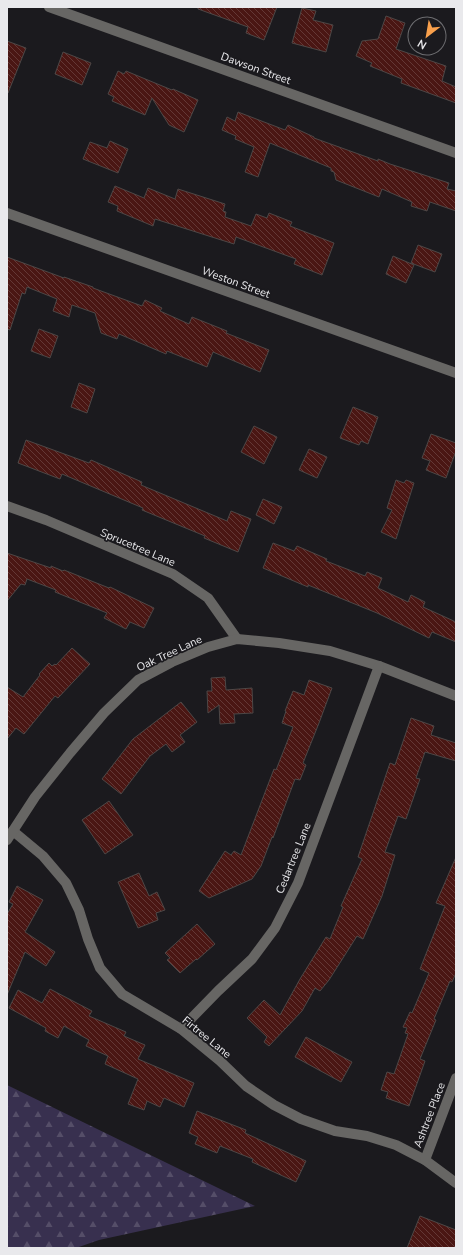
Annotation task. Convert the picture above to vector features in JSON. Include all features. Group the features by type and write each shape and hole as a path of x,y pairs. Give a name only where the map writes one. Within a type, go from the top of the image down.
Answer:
{"street":[{"name":"Dawson Street","path":"49,7 456,152"},
{"name":"Weston Street","path":"7,213 456,373"},
{"name":"Sprucetree Lane","path":"7,506 46,520 173,574 208,598 237,639"},
{"name":"Oak Tree Lane","path":"7,840 35,797 70,753 104,713 138,680 172,662 208,647 237,639 279,643 330,651 379,666 456,696"},
{"name":"Cedartree Lane","path":"180,1029 252,959 275,928 298,883 379,666"},
{"name":"Firtree Lane","path":"13,831 43,856 66,883 79,910 88,939 100,968 122,994 180,1029 220,1061 246,1086 274,1105 301,1119 335,1130 367,1136 396,1145 425,1160 456,1183"},
{"name":"Ashtree Place","path":"425,1160 456,1078"}],"green space":[{"path":"7,1085 255,1206 99,1240 76,1248 7,1248"}],"building":[{"path":"198,7 277,7 264,40 246,33 248,27 198,9"},
{"path":"302,8 316,11 313,20 333,25 326,52 292,43"},
{"path":"386,16 405,23 396,49 407,53 407,56 417,56 446,66 442,81 456,87 456,103 401,83 402,79 370,66 372,63 356,56 362,41 378,39"},
{"path":"7,41 26,48 8,93 7,93"},
{"path":"63,52 91,63 82,85 55,74"},
{"path":"118,71 124,74 126,71 198,100 184,132 169,125 152,98 145,115 112,101 114,97 108,94"},
{"path":"238,112 285,130 288,125 314,138 378,161 378,159 449,183 447,189 456,191 456,211 430,202 427,211 411,206 412,202 382,189 379,197 336,180 334,172 331,171 331,168 270,143 258,177 245,172 254,147 235,139 236,136 222,130 227,117 235,121"},
{"path":"110,141 128,149 118,173 83,159 90,142 107,148"},
{"path":"115,186 144,198 148,188 175,199 178,189 225,204 223,211 226,212 225,217 251,226 256,214 267,218 269,213 292,222 290,226 334,243 322,275 294,264 296,259 236,237 234,244 155,219 153,226 117,211 118,206 108,202"},
{"path":"418,245 442,254 435,272 411,263"},
{"path":"393,256 414,265 406,283 386,274"},
{"path":"7,257 142,306 145,300 162,308 160,311 189,324 192,317 227,331 226,333 269,350 260,372 213,352 207,367 167,351 166,354 119,334 117,339 101,333 95,313 72,305 69,317 53,311 57,299 27,287 25,294 22,293 10,330 7,329"},
{"path":"39,329 58,336 50,358 31,351"},
{"path":"79,383 95,389 87,413 71,407"},
{"path":"353,407 378,417 368,444 361,441 359,445 340,438"},
{"path":"254,426 277,437 264,464 241,452"},
{"path":"431,434 456,443 456,451 446,478 426,470 430,461 422,458"},
{"path":"26,440 89,463 91,460 142,482 141,485 227,521 231,511 251,519 238,552 204,538 205,536 142,510 143,508 62,474 60,479 18,463"},
{"path":"309,449 327,457 317,478 299,470"},
{"path":"396,480 404,483 406,480 414,483 396,539 381,532 392,510 387,508"},
{"path":"263,499 282,507 274,524 256,515"},
{"path":"273,543 294,551 297,546 327,559 326,561 365,576 367,572 382,578 378,588 408,602 411,595 425,602 423,607 456,622 456,642 432,632 429,638 377,613 263,568"},
{"path":"7,553 51,568 51,566 63,571 64,570 109,588 110,587 154,608 144,628 130,622 126,629 104,618 107,613 55,592 56,590 27,579 25,585 21,584 7,601"},
{"path":"72,648 90,664 58,698 55,696 24,734 16,728 7,739 7,687 23,697 40,675 39,674 49,663 52,666 55,664 56,665"},
{"path":"225,677 226,690 252,688 253,713 234,714 235,723 220,724 219,705 208,713 207,691 212,691 211,678"},
{"path":"309,680 332,688 303,763 306,765 300,780 295,779 261,866 252,879 209,898 199,891 225,851 231,855 234,851 241,855 274,769 276,770 293,727 282,723 285,711 293,691 304,695"},
{"path":"181,702 197,722 180,735 185,742 172,752 166,744 150,756 121,794 102,779 133,739"},
{"path":"411,718 434,726 431,735 456,743 456,761 425,752 416,778 420,779 406,819 398,816 385,852 395,855 382,896 363,939 357,936 329,980 320,991 315,988 302,1011 269,1046 264,1042 267,1037 247,1018 264,1000 280,1015 326,937 330,939 343,907 341,906 362,859 358,857 390,763 395,765"},
{"path":"109,801 133,835 105,854 82,820"},
{"path":"456,857 456,973 452,982 450,981 434,1019 436,1020 420,1059 425,1061 409,1106 386,1098 388,1092 381,1090 387,1072 394,1074 408,1034 405,1033 407,1028 403,1027 410,1012 412,1013 429,973 420,969 445,906 436,903"},
{"path":"139,873 149,896 157,892 165,910 156,913 158,920 138,928 118,882"},
{"path":"17,886 43,900 25,932 55,952 46,966 25,952 7,995 7,914 13,904 9,902"},
{"path":"197,924 215,944 180,973 167,960 170,958 165,953"},
{"path":"50,989 92,1011 89,1016 126,1032 124,1036 145,1045 138,1059 194,1083 184,1107 164,1098 160,1107 147,1101 144,1110 128,1104 138,1079 105,1064 108,1056 86,1046 89,1040 64,1026 58,1038 45,1031 46,1028 9,1008 18,990 42,1003"},
{"path":"306,1037 352,1062 341,1082 295,1057"},
{"path":"197,1111 246,1130 245,1133 306,1161 296,1182 252,1162 253,1159 220,1146 217,1153 195,1144 198,1137 189,1133"},
{"path":"420,1216 456,1230 456,1248 407,1248"}]}
